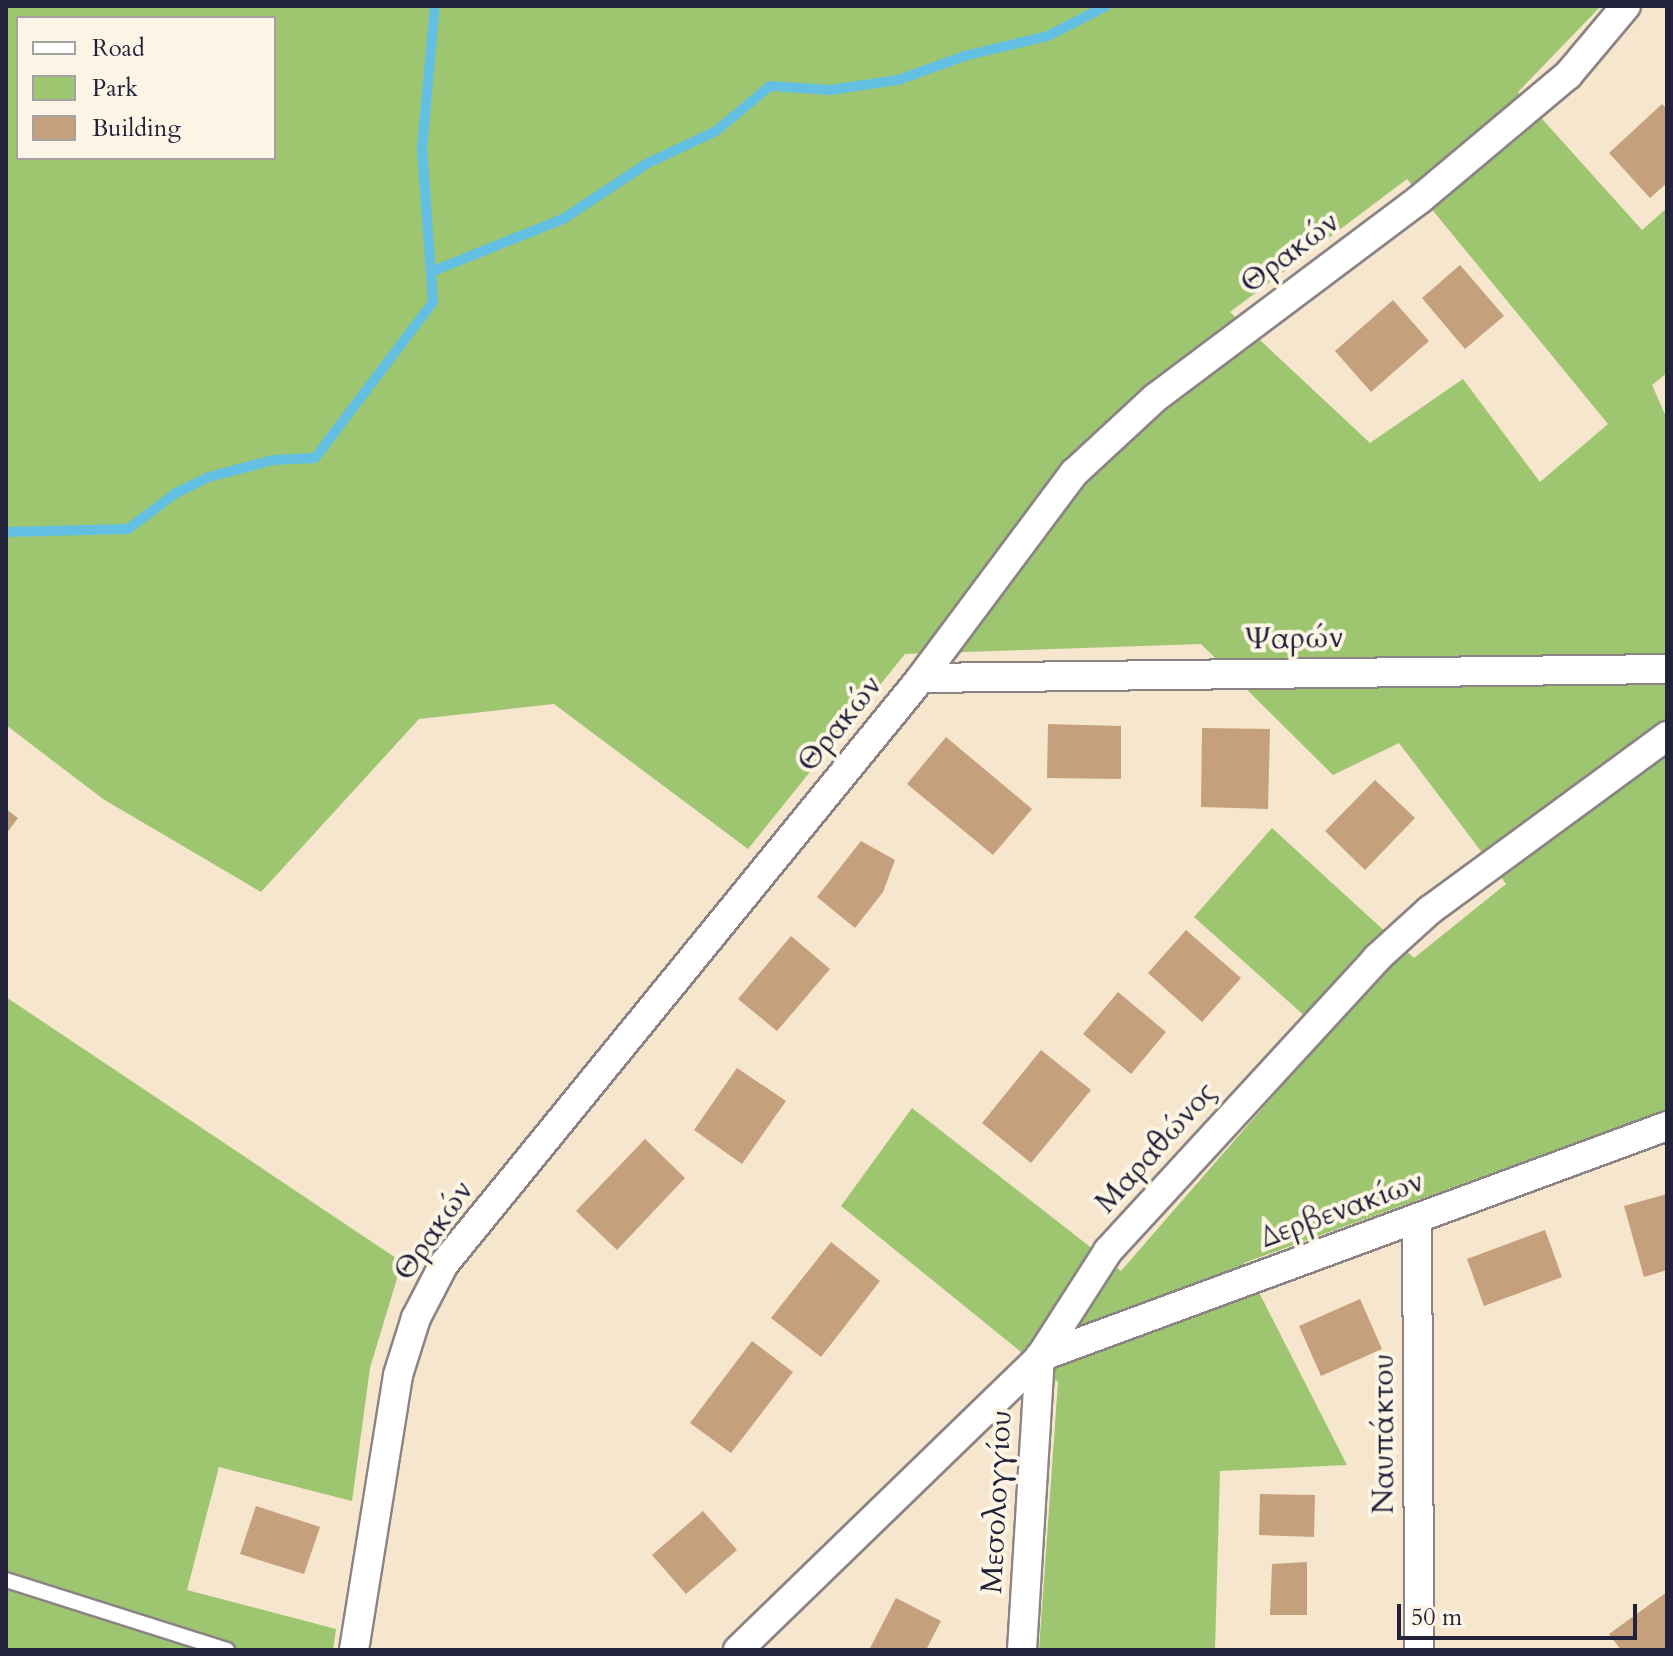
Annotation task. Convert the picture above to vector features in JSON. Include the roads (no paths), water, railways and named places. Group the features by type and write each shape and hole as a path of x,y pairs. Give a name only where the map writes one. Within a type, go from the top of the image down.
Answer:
{"street":[{"name":"Θρακών","path":"354,1650 398,1375 416,1318 444,1264 921,678 1074,473 1114,433 1466,161 1568,75 1626,6"},
{"name":"Ψαρών","path":"921,678 1667,669"},
{"name":"Μαραθώνος","path":"738,1650 1040,1357 1108,1251 1377,958 1430,910 1667,736"},
{"name":"Δερβενακίων","path":"1040,1357 1667,1126"},
{"name":"Ναυπάκτου","path":"1417,1218 1419,1650"},
{"name":"Μεσολογγίου","path":"1022,1650 1040,1357"}],"lane":[{"path":"6,1580 227,1650"}],"waterway":[{"path":"6,532 128,529 176,493 209,477 273,460 315,458 433,302 422,148 435,6"},
{"path":"433,271 563,219 646,164 716,131 770,86 830,90 898,80 968,55 1048,36 1106,6"}]}
